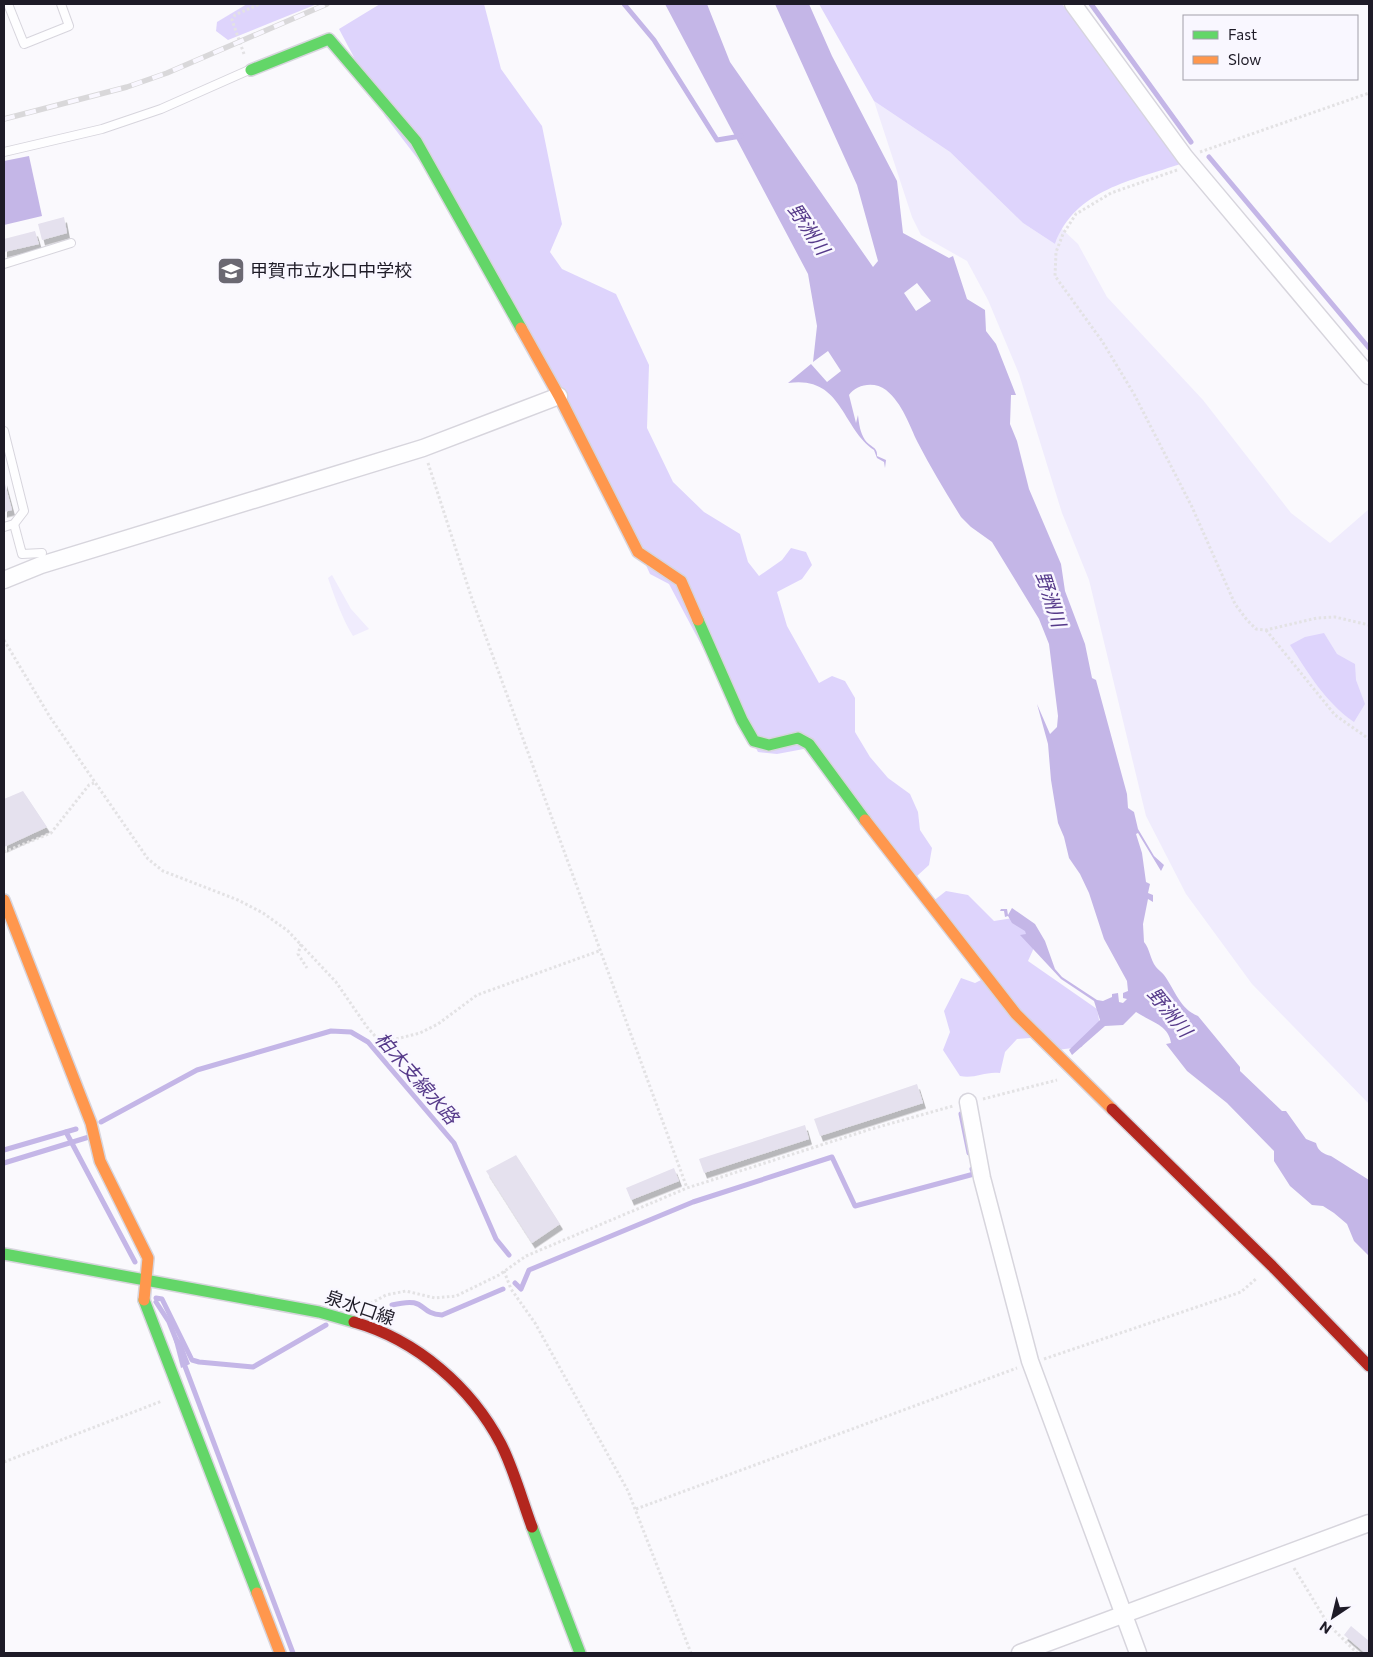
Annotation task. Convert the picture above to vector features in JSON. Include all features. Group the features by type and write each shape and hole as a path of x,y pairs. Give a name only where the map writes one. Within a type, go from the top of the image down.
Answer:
{"street":[{"path":"1073,4 1188,161 1369,376"},
{"path":"251,70 329,39 416,142 559,396 638,552 681,582 742,720 754,741 768,745 798,738 809,744 899,865 1016,1014 1272,1266 1369,1366"},
{"path":"4,580 41,565 423,448 559,396"},
{"path":"4,900 90,1123 100,1161 148,1258 144,1303 280,1653"},
{"path":"968,1102 982,1178 1030,1364 1138,1653"},
{"name":"泉水口線","path":"4,1254 288,1305 350,1320 374,1328 396,1339 438,1367 474,1402 501,1445 580,1653"},
{"path":"1020,1653 1369,1523"}],"lane":[{"path":"8,4 24,44 69,26 61,4"},
{"path":"4,152 102,128 161,109 251,70"},
{"path":"4,264 71,243"},
{"path":"4,431 24,511 14,524 4,527"},
{"path":"14,524 22,554 42,553"}],"path":[{"path":"251,70 232,20 235,15 260,4"},
{"path":"1369,93 1188,161 1111,193 1076,214 1063,234 1056,252 1055,276 1102,341 1134,394 1192,507 1235,604 1256,629 1266,630 1334,616 1369,625"},
{"path":"423,448 472,599 687,1188"},
{"path":"1266,630 1335,715 1369,739"},
{"path":"4,640 94,782 148,859 163,871 238,900 263,913 288,931 336,982 375,1036 388,1041 402,1040 438,1024 476,995 599,951"},
{"path":"4,852 51,833 89,785 94,782"},
{"path":"301,944 298,954 307,968"},
{"path":"386,1295 406,1291 446,1299 471,1291 526,1256 687,1188 871,1129 1079,1074"},
{"path":"636,1510 1030,1364 1241,1292 1272,1266"},
{"path":"504,1271 511,1290 535,1323 588,1417 636,1510 691,1653"},
{"path":"4,1462 179,1394"},
{"path":"1285,1554 1328,1624 1356,1653"}],"shaded area":[{"path":"247,4 317,4 228,40 216,31 217,22"},
{"path":"380,4 484,4 501,69 542,126 562,224 550,252 562,269 616,294 649,365 647,428 673,482 704,512 740,534 748,562 759,576 782,560 791,548 806,552 812,565 802,579 777,592 787,626 819,683 832,676 845,681 855,698 855,732 870,757 888,778 910,794 918,812 920,830 932,848 929,865 917,876 809,748 777,754 758,752 669,584 650,574 622,513 437,184 385,116 339,29"},
{"path":"819,4 1062,4 1183,163 1125,182 1091,199 1076,211 1064,225 1055,244 1023,223 950,152 874,101"},
{"path":"874,101 950,152 1023,223 1055,244 1061,228 1078,244 1107,297 1203,400 1291,513 1330,543 1369,509 1369,1104 1252,984 1186,894 1146,816 1089,580 1062,513 1019,374 988,300 967,261 921,235 912,217"},
{"path":"332,575 351,609 369,629 353,636 342,615 328,578"},
{"path":"1324,633 1337,654 1355,664 1356,680 1365,704 1354,722 1334,706 1311,677 1290,645 1305,637"},
{"path":"946,891 968,895 994,921 1013,918 1037,941 1028,961 1097,1009 1100,1025 1085,1036 1082,1047 1056,1050 1042,1037 1017,1039 1005,1052 1000,1073 970,1077 960,1076 943,1050 950,1032 944,1011 961,978 975,983 981,980 932,902"}],"water":[{"name":"野洲川","path":"665,4 707,4 730,62 873,267 878,261 857,185 775,4 809,4 832,56 897,181 903,233 949,258 953,256 967,299 985,310 986,331 996,344 1016,395 1011,395 1010,424 1017,441 1029,489 1061,564 1065,591 1085,644 1092,678 1096,680 1127,794 1128,808 1134,812 1138,829 1154,856 1164,865 1161,871 1138,833 1136,834 1142,853 1146,882 1150,884 1148,893 1153,895 1153,902 1148,899 1143,924 1144,942 1154,964 1164,975 1178,999 1187,1009 1198,1016 1240,1067 1240,1071 1282,1111 1286,1111 1306,1139 1316,1143 1323,1153 1369,1180 1369,1256 1354,1241 1347,1224 1323,1206 1312,1205 1290,1186 1274,1161 1274,1151 1227,1103 1187,1071 1166,1044 1171,1043 1167,1032 1158,1024 1136,1012 1123,1025 1105,1026 1072,1055 1069,1050 1100,1020 1094,1001 1061,979 1020,935 1026,934 1025,931 1012,923 1008,916 1005,917 1004,911 1000,911 1001,909 1007,909 1008,915 1012,908 1035,924 1045,941 1055,969 1062,977 1097,1000 1103,1001 1112,997 1112,994 1118,993 1119,1002 1123,1003 1127,999 1123,998 1123,993 1128,991 1127,981 1104,939 1089,893 1080,874 1069,858 1064,837 1058,823 1051,780 1048,744 1037,704 1050,734 1057,727 1058,716 1049,644 1039,619 992,542 971,527 961,517 928,462 901,408 886,390 877,385 866,385 856,388 849,395 856,423 858,415 863,437 875,449 877,456 886,460 885,468 884,462 877,458 874,450 854,429 839,405 830,395 820,387 806,383 788,383 811,364 827,382 841,371 828,351 813,362 817,326 808,274","holes":["917,283 931,301 916,311 904,293"]},
{"path":"29,156 42,216 4,225 4,161"},
{"path":"176,1335 182,1343 190,1364 181,1368 173,1337"}],"building":[{"path":"64,217 67,233 42,240 38,224"},
{"path":"35,231 39,244 4,252 4,239"},
{"path":"4,480 12,510 4,512"},
{"path":"23,791 47,827 4,847 4,799"},
{"path":"917,1084 923,1103 820,1136 814,1119"},
{"path":"805,1125 809,1139 704,1173 699,1159"},
{"path":"516,1155 560,1224 532,1243 486,1171"},
{"path":"674,1168 679,1181 631,1200 626,1188"},
{"path":"1351,1626 1369,1641 1369,1653 1365,1653 1344,1635"}],"waterway":[{"path":"624,4 654,40 717,140 741,136"},
{"path":"1091,4 1191,142"},
{"path":"1209,157 1369,348"},
{"name":"柏木支線水路","path":"101,1122 197,1070 331,1031 351,1032 368,1042 454,1143 496,1239 509,1255"},
{"path":"961,1114 969,1153"},
{"name":"柏木支線水路","path":"4,1150 76,1129"},
{"path":"66,1132 135,1262"},
{"path":"4,1163 89,1137"},
{"path":"515,1283 521,1289 529,1270 693,1202 832,1157 855,1206 974,1174 972,1169"},
{"path":"392,1305 412,1302 434,1314 442,1315 503,1289"},
{"path":"156,1298 162,1299 192,1360 199,1362 253,1367 326,1325"},
{"path":"156,1302 169,1322 177,1342"},
{"path":"183,1361 293,1653"}],"railway":[{"path":"4,119 127,87 167,73 327,4"}],"traffic: fast":[{"path":"251,70 329,39 416,141 521,328"},
{"path":"698,620 742,720 754,741 769,745 798,738 809,744 865,820"},
{"path":"4,1254 319,1312 354,1322"},
{"path":"144,1300 257,1593"},
{"path":"532,1527 580,1653"}],"traffic: slow":[{"path":"521,328 559,396 638,552 681,581 698,620"},
{"path":"865,820 1016,1014 1112,1109"},
{"path":"4,900 91,1123 100,1161 148,1258 144,1300"},
{"path":"257,1593 280,1653"}],"traffic: jam":[{"path":"1112,1109 1272,1266 1369,1366"},
{"path":"354,1322 377,1330 420,1353 440,1368 474,1403 489,1423 506,1454 532,1527"}],"place":[{"name":"甲賀市立水口中学校","path":"231,271"}]}
